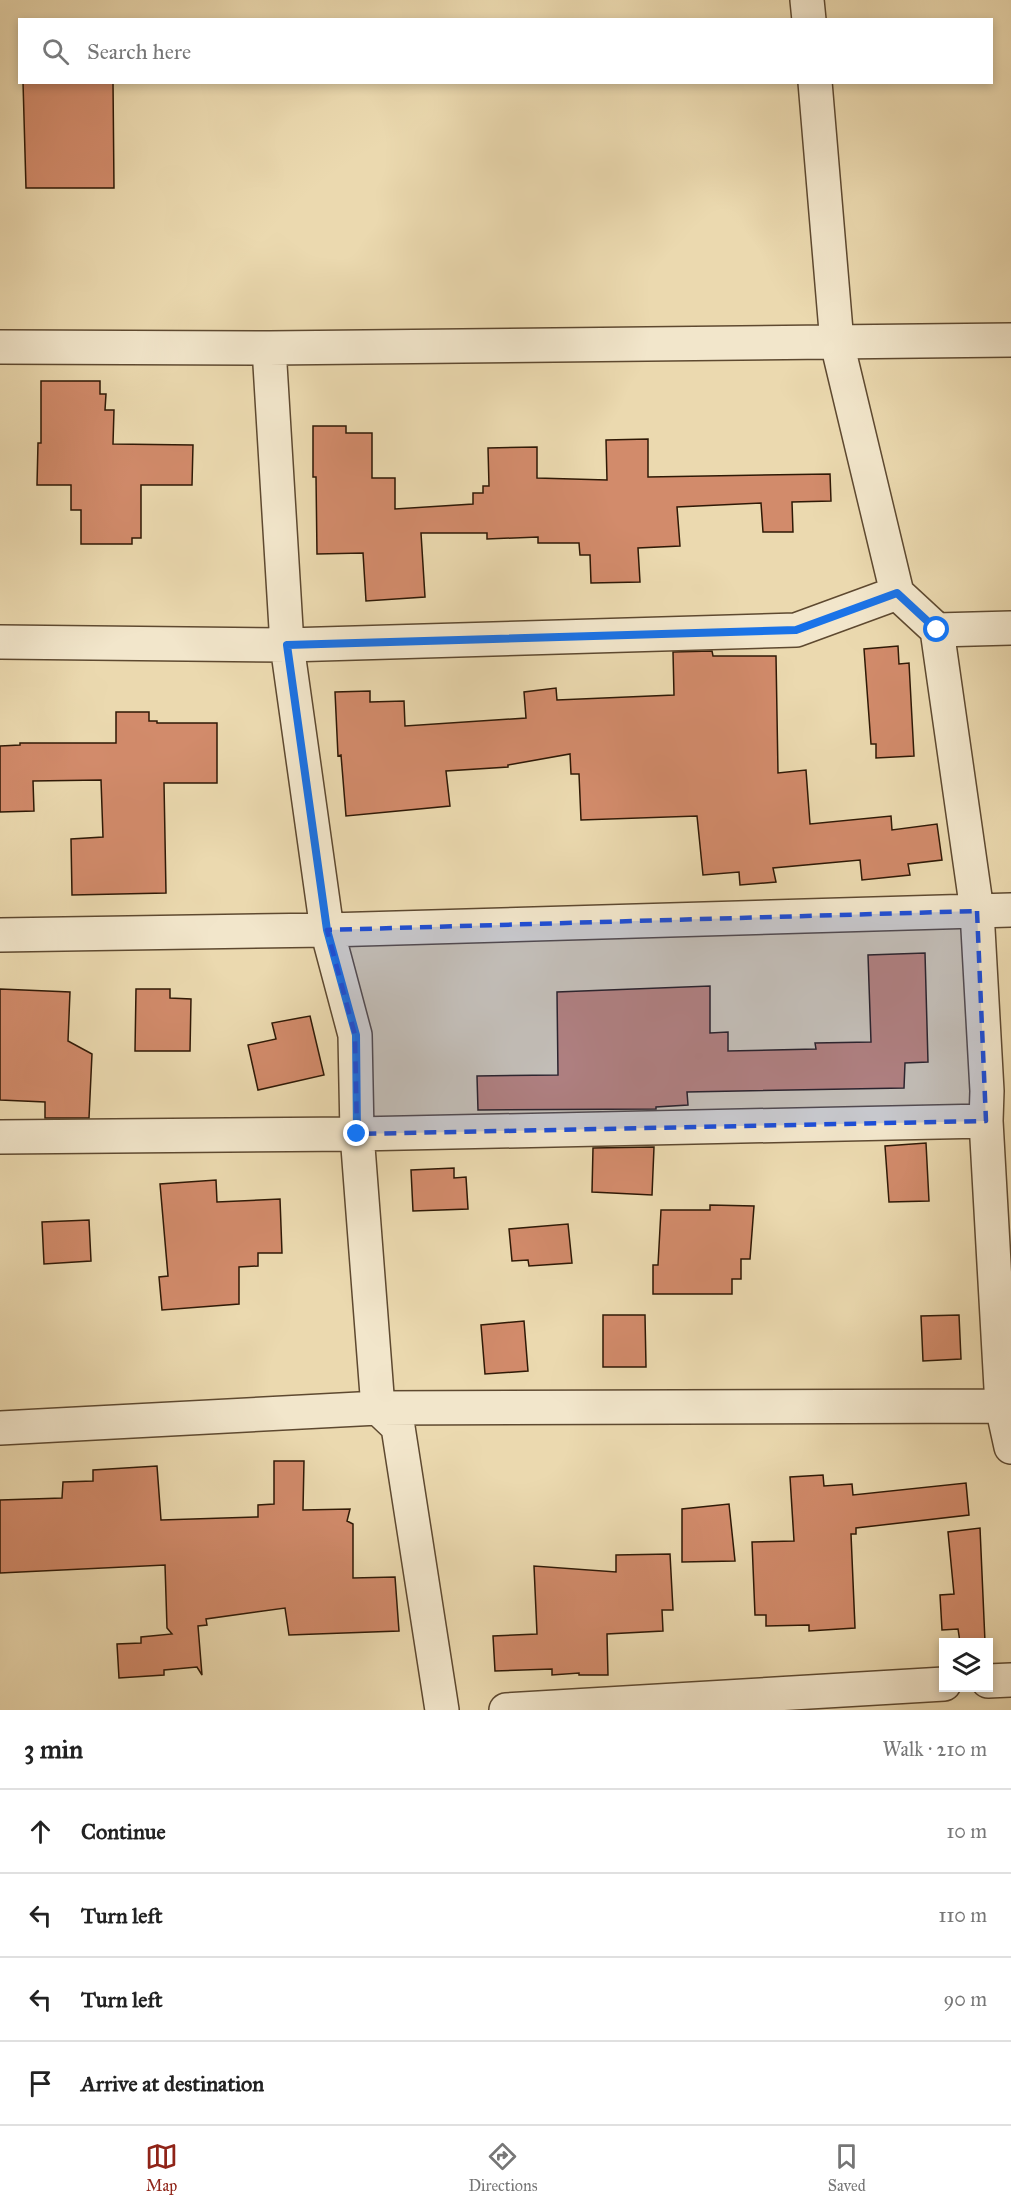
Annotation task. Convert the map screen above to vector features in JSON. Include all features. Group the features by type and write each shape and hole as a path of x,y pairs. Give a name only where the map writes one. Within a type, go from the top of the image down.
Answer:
{"street":[{"path":"807,0 809,18"},
{"path":"815,84 837,343 897,593 937,630 977,910 995,1101 1007,1406 1011,1447"},
{"path":"0,347 269,348 1011,340"},
{"path":"269,348 287,645 327,930 356,1035 357,1134 378,1408 398,1427 442,1710"},
{"path":"0,642 287,645 796,630 897,593"},
{"path":"937,630 1011,628"},
{"path":"0,935 327,930 1011,910"},
{"path":"0,1137 357,1134 995,1101"},
{"path":"0,1428 378,1408 1007,1406"},
{"path":"993,1681 1011,1680"},
{"path":"506,1710 939,1684"}],"highlighted area":[{"path":"977,911 986,1121 357,1134 355,1035 327,930"}],"building":[{"path":"23,84 113,84 114,188 26,188"},
{"path":"41,381 100,381 100,394 106,394 105,410 114,410 113,444 193,445 192,485 141,485 141,538 132,538 132,544 81,544 81,510 71,510 71,485 37,485 38,443 41,443"},
{"path":"313,426 346,426 346,433 372,433 372,478 395,478 395,509 473,504 473,493 483,493 483,486 489,486 488,448 537,447 537,478 607,480 606,440 648,439 648,477 830,474 831,501 792,502 793,532 763,532 761,503 677,507 680,546 638,548 640,582 591,583 590,555 580,555 579,543 538,543 538,537 487,539 487,533 421,533 425,597 366,601 363,553 317,554"},
{"path":"898,646 899,664 909,663 914,756 876,758 876,744 871,744 864,649"},
{"path":"712,651 713,656 776,656 778,773 806,770 810,824 891,816 892,830 937,824 942,860 908,864 910,875 862,880 860,860 773,868 776,882 740,885 739,872 703,875 697,816 581,820 579,774 571,774 570,754 508,765 508,767 446,771 450,806 346,816 341,755 338,756 335,692 370,691 370,702 404,701 405,726 526,718 524,692 556,688 557,700 674,695 673,652"},
{"path":"116,712 149,712 149,721 157,721 157,723 217,723 217,783 164,783 166,893 72,895 71,839 103,837 101,780 33,781 34,811 0,812 0,746 20,745 20,743 116,743"},
{"path":"925,953 928,1062 905,1063 904,1088 687,1092 688,1105 656,1107 656,1109 478,1110 477,1076 558,1075 557,992 710,986 710,1033 728,1032 728,1051 816,1049 815,1043 871,1042 868,955"},
{"path":"0,989 70,992 68,1041 92,1054 89,1118 45,1118 45,1102 0,1100"},
{"path":"136,989 170,989 170,998 191,999 190,1051 135,1051"},
{"path":"310,1016 324,1075 258,1090 248,1045 276,1039 272,1023"},
{"path":"926,1143 929,1201 889,1202 885,1146"},
{"path":"654,1147 652,1195 592,1192 593,1148"},
{"path":"454,1168 454,1178 466,1177 468,1209 413,1211 411,1170"},
{"path":"216,1180 217,1202 280,1199 282,1253 258,1253 258,1266 239,1267 239,1304 162,1310 159,1277 168,1276 160,1184"},
{"path":"710,1205 754,1206 750,1259 741,1259 741,1279 732,1279 732,1294 653,1294 653,1265 658,1265 661,1210 710,1210"},
{"path":"89,1220 91,1261 44,1264 42,1222"},
{"path":"568,1224 572,1263 529,1266 528,1260 512,1261 509,1229"},
{"path":"603,1315 645,1315 646,1367 603,1367"},
{"path":"959,1315 961,1359 923,1361 921,1316"},
{"path":"524,1321 528,1371 485,1374 481,1325"},
{"path":"274,1461 304,1461 303,1510 350,1509 347,1521 353,1524 353,1578 395,1577 399,1631 289,1635 285,1608 206,1619 207,1625 198,1626 202,1675 197,1667 164,1670 164,1675 119,1678 117,1644 141,1643 141,1637 172,1634 167,1628 165,1565 0,1573 0,1500 62,1498 63,1482 93,1481 93,1470 157,1466 161,1520 258,1517 258,1505 274,1504"},
{"path":"823,1475 824,1486 852,1484 853,1495 966,1483 969,1515 856,1528 856,1534 851,1534 855,1628 809,1631 809,1625 766,1626 766,1615 755,1615 752,1542 794,1541 790,1477"},
{"path":"729,1504 735,1561 682,1562 682,1509"},
{"path":"980,1528 985,1638 959,1638 958,1629 942,1630 940,1595 954,1594 948,1532"},
{"path":"670,1554 673,1610 662,1610 663,1631 607,1634 608,1675 579,1675 579,1673 552,1675 552,1669 495,1671 493,1636 537,1634 534,1566 616,1572 616,1555"}],"route":[{"path":"357,1134 356,1035 327,930 287,645 796,630 897,593 937,630"}]}
